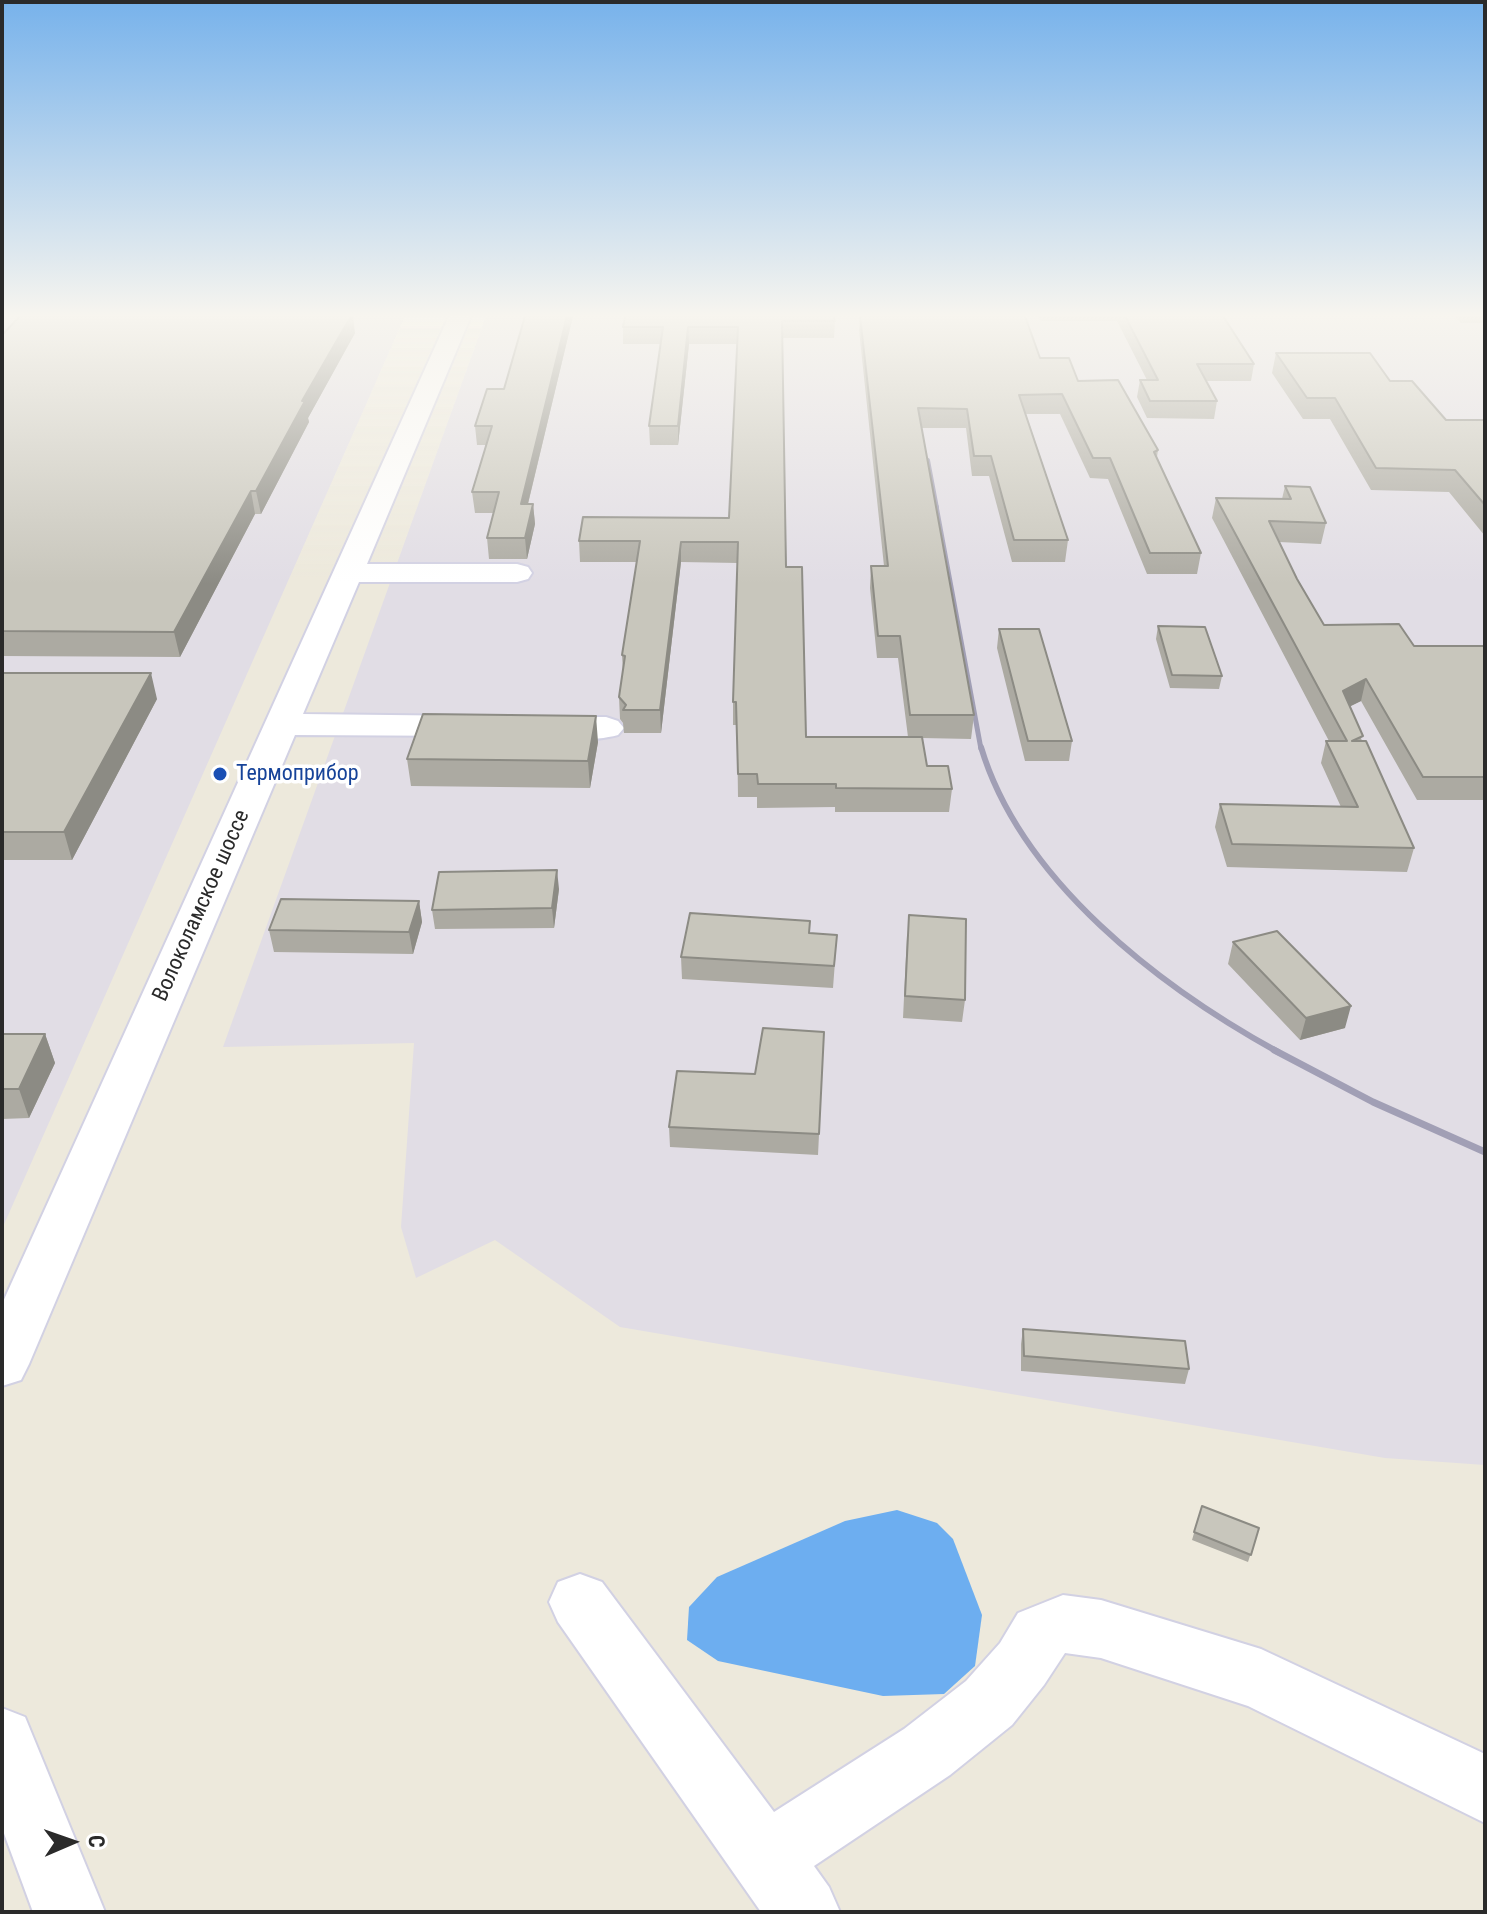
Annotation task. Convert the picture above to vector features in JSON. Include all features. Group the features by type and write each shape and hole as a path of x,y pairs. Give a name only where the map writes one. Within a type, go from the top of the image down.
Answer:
{"street":[{"name":"Волоколамское шоссе","path":"2,1364 421,405"},
{"path":"347,573 517,573"},
{"path":"281,724 606,728"},
{"path":"580,1602 804,1912"},
{"path":"765,1858 927,1752 989,1703 1022,1664 1040,1634 1063,1624 1101,1629 1261,1680 1485,1789"},
{"path":"2,1740 69,1912"}],"shaded area":[{"path":"2,405 366,405 2,1229"},
{"path":"454,405 1485,405 1485,1465 1385,1458 620,1327 495,1240 416,1278 401,1227 414,1043 223,1047"}],"water":[{"path":"897,1510 937,1523 953,1539 982,1615 975,1666 944,1694 883,1696 718,1661 687,1640 689,1607 717,1577 845,1521"}],"building":[{"path":"2,405 303,405 256,491 251,491 174,632 2,631"},
{"path":"482,405 545,405 521,504 533,504 525,538 487,538 499,492 472,492 492,426 475,426"},
{"path":"652,405 680,405 678,426 649,426"},
{"path":"734,405 783,405 786,567 802,567 806,737 922,737 927,766 948,766 952,789 758,784 757,774 738,774 736,702 733,702 738,542 681,542 660,710 623,710 626,705 619,697 625,656 622,655 640,541 579,541 583,517 729,518"},
{"path":"870,405 1022,405 1068,540 1014,540 991,456 974,456 967,409 918,408 974,715 910,715 900,636 878,636 871,566 888,566"},
{"path":"1067,405 1132,405 1158,450 1154,452 1201,553 1150,553 1110,458 1093,458"},
{"path":"1339,405 1433,405 1446,420 1485,420 1485,505 1455,470 1376,468"},
{"path":"1285,486 1310,487 1326,523 1269,521 1324,625 1399,624 1414,646 1485,646 1485,777 1423,777 1366,679 1343,691 1363,736 1352,741 1366,741 1414,848 1232,844 1220,804 1358,807 1326,741 1347,741 1216,498 1291,499"},
{"path":"1158,626 1205,627 1222,676 1172,675"},
{"path":"999,629 1039,629 1072,741 1028,741"},
{"path":"2,673 151,673 64,832 2,832"},
{"path":"423,714 596,716 588,761 407,759"},
{"path":"557,870 552,908 432,910 439,872"},
{"path":"281,899 419,901 409,932 269,930"},
{"path":"690,913 810,921 809,933 837,935 834,966 681,957"},
{"path":"909,915 966,919 965,1000 905,996"},
{"path":"1277,931 1351,1006 1306,1018 1233,942"},
{"path":"763,1028 824,1032 819,1134 669,1127 677,1071 755,1074"},
{"path":"2,1034 45,1034 19,1089 2,1089"},
{"path":"1023,1329 1185,1341 1189,1369 1024,1356"},
{"path":"1202,1506 1259,1528 1251,1555 1194,1532"}],"railway":[{"path":"928,460 937,508"},
{"path":"936,506 981,749"},
{"path":"981,747 1000,796 1028,842 1061,885 1100,925 1187,996 1278,1052"},
{"path":"1274,1050 1373,1102 1485,1152"}],"place":[{"name":"Термоприбор","path":"220,774"}]}
